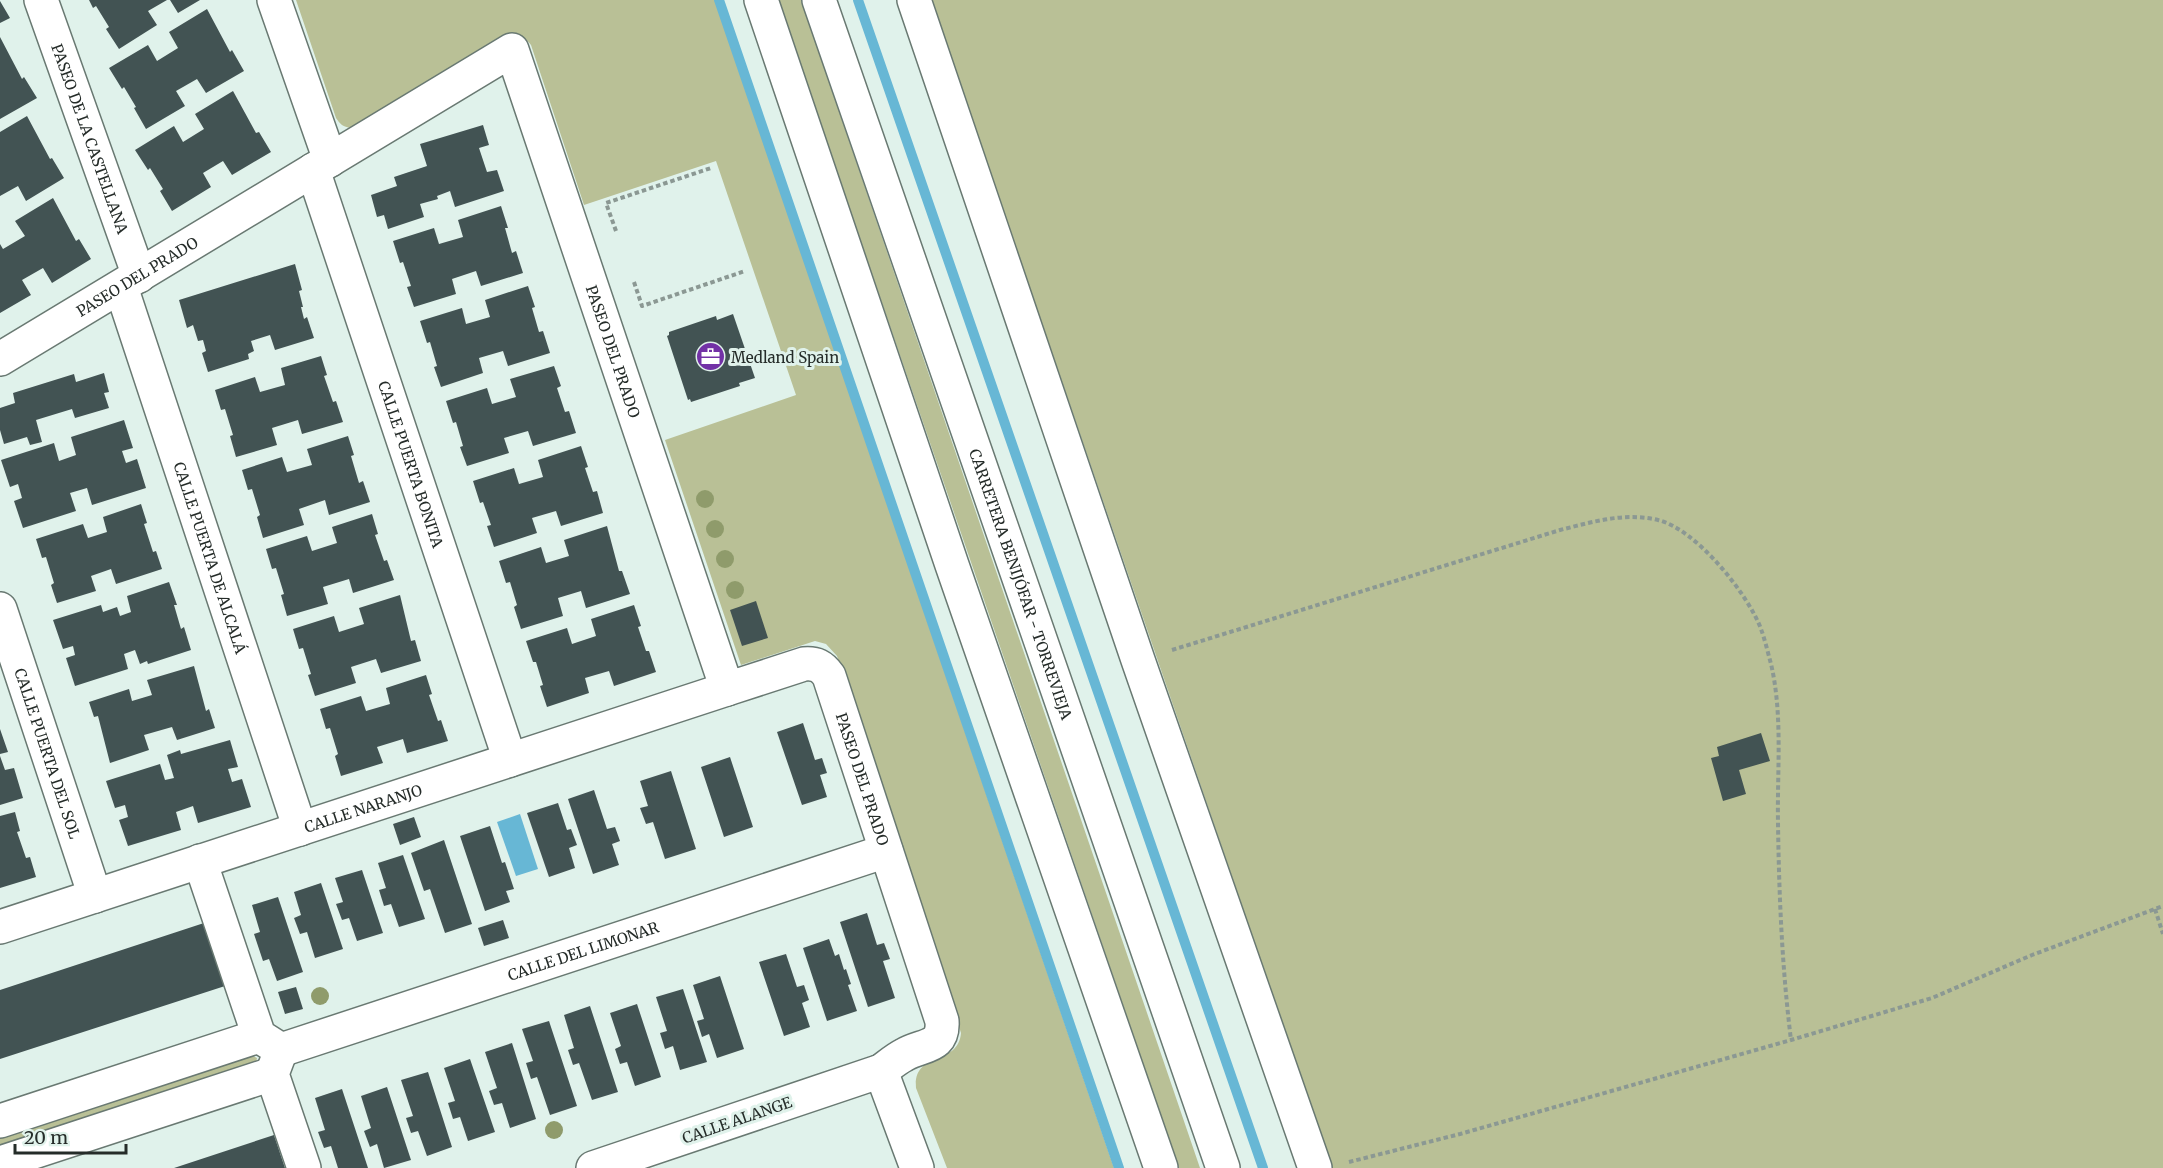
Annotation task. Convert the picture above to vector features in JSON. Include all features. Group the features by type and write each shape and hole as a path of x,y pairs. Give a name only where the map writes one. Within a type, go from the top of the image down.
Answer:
{"street":[{"name":"PASEO DE LA CASTELLANA","path":"41,0 130,281"},
{"name":"CALLE PUERTA BONITA","path":"274,0 322,165 510,760"},
{"path":"761,0 948,553 1161,1168"},
{"name":"CARRETERA BENIJÓFAR - TORREVIEJA","path":"819,0 1223,1168"},
{"path":"914,0 1137,660 1315,1168"},
{"name":"PASEO DEL PRADO","path":"0,360 512,50 727,689 804,664 814,663 823,668 829,676 942,1021 943,1031 938,1040 905,1054 881,1071"},
{"name":"CALLE PUERTA DE ALCALÁ","path":"130,281 300,829"},
{"name":"CALLE PUERTA DEL SOL","path":"0,609 95,896"},
{"name":"CALLE NARANJO","path":"0,927 727,689"},
{"name":"CALLE DEL LIMONAR","path":"0,1163 271,1053 886,851"},
{"path":"201,861 271,1053 304,1168"},
{"name":"CALLE DEL LIMONAR","path":"0,1121 271,1053"},
{"path":"881,1071 917,1168"},
{"name":"CALLE ALANGE","path":"593,1168 881,1071"}],"path":[{"path":"616,231 606,203 711,168"},
{"path":"634,282 642,306 745,271"},
{"path":"1137,660 1560,530 1615,517 1659,520 1690,536 1719,565 1742,597 1761,628 1771,666 1777,703 1780,912 1785,992 1791,1040"},
{"path":"1347,1162 1460,1134 1932,998 2032,956 2163,906"},
{"path":"2155,909 2163,934"}],"green space":[{"path":"296,0 715,0 1114,1168 947,1168 916,1088 917,1076 921,1068 928,1063 952,1051 958,1044 961,1033 837,656 826,644 815,641 741,665 665,440 796,395 716,161 584,205 531,45 524,38 516,36 498,38 351,128 346,127 336,118"},
{"path":"778,0 801,0 1200,1168 1179,1168"},
{"path":"931,0 2163,0 2163,1168 1332,1168"},
{"path":"251,1055 257,1058 256,1063 0,1147 0,1138"}],"water":[{"path":"520,814 538,869 516,876 497,822"}],"building":[{"path":"89,0 167,0 148,11 157,25 119,49 106,29 109,27 96,6 93,8"},
{"path":"170,0 200,0 178,13"},
{"path":"0,1 10,18 0,23"},
{"path":"207,9 230,52 232,50 244,71 206,93 197,79 176,91 185,106 146,129 124,87 122,89 109,68 148,45 157,61 178,48 169,32"},
{"path":"0,37 22,79 24,77 37,98 0,119"},
{"path":"233,91 256,133 259,132 271,152 232,175 223,161 203,173 211,187 172,211 160,191 163,189 135,150 174,126 183,142 204,129 195,114"},
{"path":"27,116 50,159 52,158 64,178 26,201 18,186 0,196 0,132"},
{"path":"483,125 489,145 479,148 487,172 497,170 504,191 455,207 450,191 437,196 438,199 420,204 424,217 388,229 384,215 377,217 371,195 397,186 394,177 427,166 420,144"},
{"path":"53,198 76,241 79,239 91,259 52,283 43,268 22,280 31,295 0,313 0,244 3,249 25,236 15,221"},
{"path":"501,206 508,228 505,228 512,253 516,251 523,273 481,286 476,271 452,279 456,294 414,307 407,287 411,286 393,241 434,228 439,244 463,237 458,220"},
{"path":"295,264 302,290 299,291 304,319 307,317 314,338 275,350 270,335 251,341 254,351 248,354 249,359 208,372 202,353 206,351 203,340 198,341 193,325 187,328 179,300"},
{"path":"528,286 535,307 532,308 539,332 543,331 550,353 508,366 503,351 479,358 483,373 441,387 434,367 437,366 430,342 427,343 420,321 462,308 466,324 490,317 485,300"},
{"path":"733,314 755,378 739,383 740,386 691,402 690,399 688,400 667,336 669,332 716,316 717,320"},
{"path":"321,356 327,375 324,376 343,422 302,434 298,420 272,428 277,445 236,457 230,436 233,435 225,409 221,410 215,390 255,377 260,392 285,385 281,368"},
{"path":"554,366 561,386 557,388 565,412 569,411 576,433 533,446 528,431 504,438 509,453 467,466 460,447 463,446 456,422 453,423 446,401 487,388 492,404 516,397 510,379"},
{"path":"104,373 109,392 104,393 109,408 75,418 72,409 36,420 42,442 30,445 27,437 4,444 0,430 0,408 15,403 13,393 74,374 76,382"},
{"path":"124,420 133,448 122,451 126,463 137,459 146,488 92,505 87,488 70,493 76,511 23,528 14,501 22,498 18,484 10,487 1,460 54,443 59,461 76,455 71,437"},
{"path":"348,436 359,483 363,481 370,502 329,515 325,500 299,509 304,525 263,538 257,517 260,515 252,489 248,490 242,470 282,457 287,472 312,465 307,449"},
{"path":"581,446 588,467 585,468 593,492 597,491 603,513 561,526 556,511 532,518 537,533 494,547 487,526 491,525 483,502 480,503 473,481 514,468 519,484 543,477 538,460"},
{"path":"141,504 147,523 144,524 153,552 156,551 162,569 116,584 111,569 91,576 96,591 57,603 46,557 42,558 36,539 83,524 88,538 107,532 103,517"},
{"path":"372,514 378,534 375,535 384,561 387,560 394,580 353,593 349,579 323,587 328,604 287,616 281,595 284,594 276,568 272,569 266,549 307,536 312,551 337,543 332,527"},
{"path":"607,526 619,571 622,571 630,594 586,608 581,591 558,598 563,616 521,629 514,607 517,605 510,582 506,583 499,561 541,547 546,563 569,556 564,540"},
{"path":"169,582 177,605 174,605 181,629 184,627 191,650 148,664 147,661 140,664 135,650 124,654 128,669 75,686 66,658 75,655 73,646 63,649 53,620 101,605 103,612 117,607 120,616 131,612 127,596"},
{"path":"400,595 411,641 415,640 421,661 381,673 376,659 351,667 356,683 315,696 303,648 299,649 293,629 334,616 339,632 364,624 359,608"},
{"path":"756,601 768,638 742,646 730,610"},
{"path":"634,605 641,626 638,627 656,672 614,686 609,671 585,678 589,693 547,707 540,686 543,685 536,662 533,662 526,641 567,628 572,644 596,636 591,619"},
{"path":"194,666 206,711 209,709 215,728 177,740 172,727 144,735 149,750 110,763 98,716 94,717 89,702 129,689 132,701 152,695 147,680"},
{"path":"426,675 432,694 429,695 448,741 407,753 403,739 377,747 383,763 341,776 335,756 338,754 330,728 326,729 320,709 361,696 366,711 390,704 386,688"},
{"path":"803,723 815,760 822,758 827,773 820,775 827,797 802,805 777,732"},
{"path":"0,729 8,752 0,754"},
{"path":"1761,733 1770,761 1739,770 1746,794 1723,801 1711,758 1719,756 1717,747"},
{"path":"230,740 238,767 228,769 232,782 242,779 251,807 198,823 193,806 176,812 181,830 128,846 119,820 128,817 125,805 115,808 106,781 160,764 165,780 174,778 167,755 180,750 181,754"},
{"path":"0,756 5,770 14,768 23,798 0,805"},
{"path":"730,757 753,827 724,837 701,767"},
{"path":"671,771 696,849 665,859 653,822 646,824 640,808 648,806 640,781"},
{"path":"594,790 607,829 615,827 620,841 612,844 619,865 593,874 568,799"},
{"path":"558,803 567,830 571,829 577,845 569,848 575,868 549,877 527,813"},
{"path":"15,812 20,831 17,832 26,858 30,857 36,877 0,888 0,816"},
{"path":"414,817 421,837 400,845 393,824"},
{"path":"490,826 502,863 505,862 514,889 506,891 510,902 485,911 460,836"},
{"path":"444,840 472,924 445,933 430,889 424,891 411,853"},
{"path":"403,855 425,919 399,927 391,904 384,906 379,890 386,888 378,863"},
{"path":"362,870 383,933 357,941 349,918 342,920 336,904 343,902 335,878"},
{"path":"321,883 343,949 315,958 307,932 300,934 294,918 301,915 294,892"},
{"path":"278,897 303,972 277,981 269,959 263,961 254,934 260,932 252,905"},
{"path":"867,913 877,945 884,943 890,959 883,961 895,998 868,1007 840,922"},
{"path":"503,920 509,938 484,946 478,928"},
{"path":"204,923 225,986 0,1059 0,990"},
{"path":"829,939 835,956 839,954 844,970 846,969 851,984 848,985 857,1011 827,1021 803,948"},
{"path":"786,954 797,987 804,985 809,1000 802,1003 810,1027 784,1036 759,962"},
{"path":"720,976 744,1049 717,1058 709,1034 702,1037 697,1021 704,1019 693,985"},
{"path":"296,987 303,1009 285,1014 278,992"},
{"path":"683,989 707,1062 680,1070 673,1046 665,1049 660,1033 667,1031 656,997"},
{"path":"637,1004 661,1077 635,1086 627,1062 620,1064 615,1049 621,1046 610,1013"},
{"path":"590,1006 618,1092 592,1100 579,1063 573,1065 568,1050 574,1048 564,1015"},
{"path":"549,1021 577,1106 550,1115 537,1077 531,1079 526,1063 533,1061 522,1029"},
{"path":"512,1043 536,1119 510,1128 502,1103 494,1105 489,1091 497,1088 485,1052"},
{"path":"470,1059 495,1132 468,1141 460,1117 453,1119 448,1103 455,1101 444,1068"},
{"path":"428,1072 452,1147 427,1156 418,1131 411,1133 406,1118 413,1116 401,1080"},
{"path":"387,1087 411,1160 384,1168 377,1144 370,1147 364,1131 371,1128 361,1096"},
{"path":"342,1089 368,1168 338,1168 331,1146 324,1148 318,1132 325,1130 315,1098"},
{"path":"274,1135 285,1168 174,1168"}],"waterway":[{"path":"719,0 1119,1168"},
{"path":"858,0 1263,1168"}],"place":[{"name":"Medland Spain","path":"710,357"}]}
